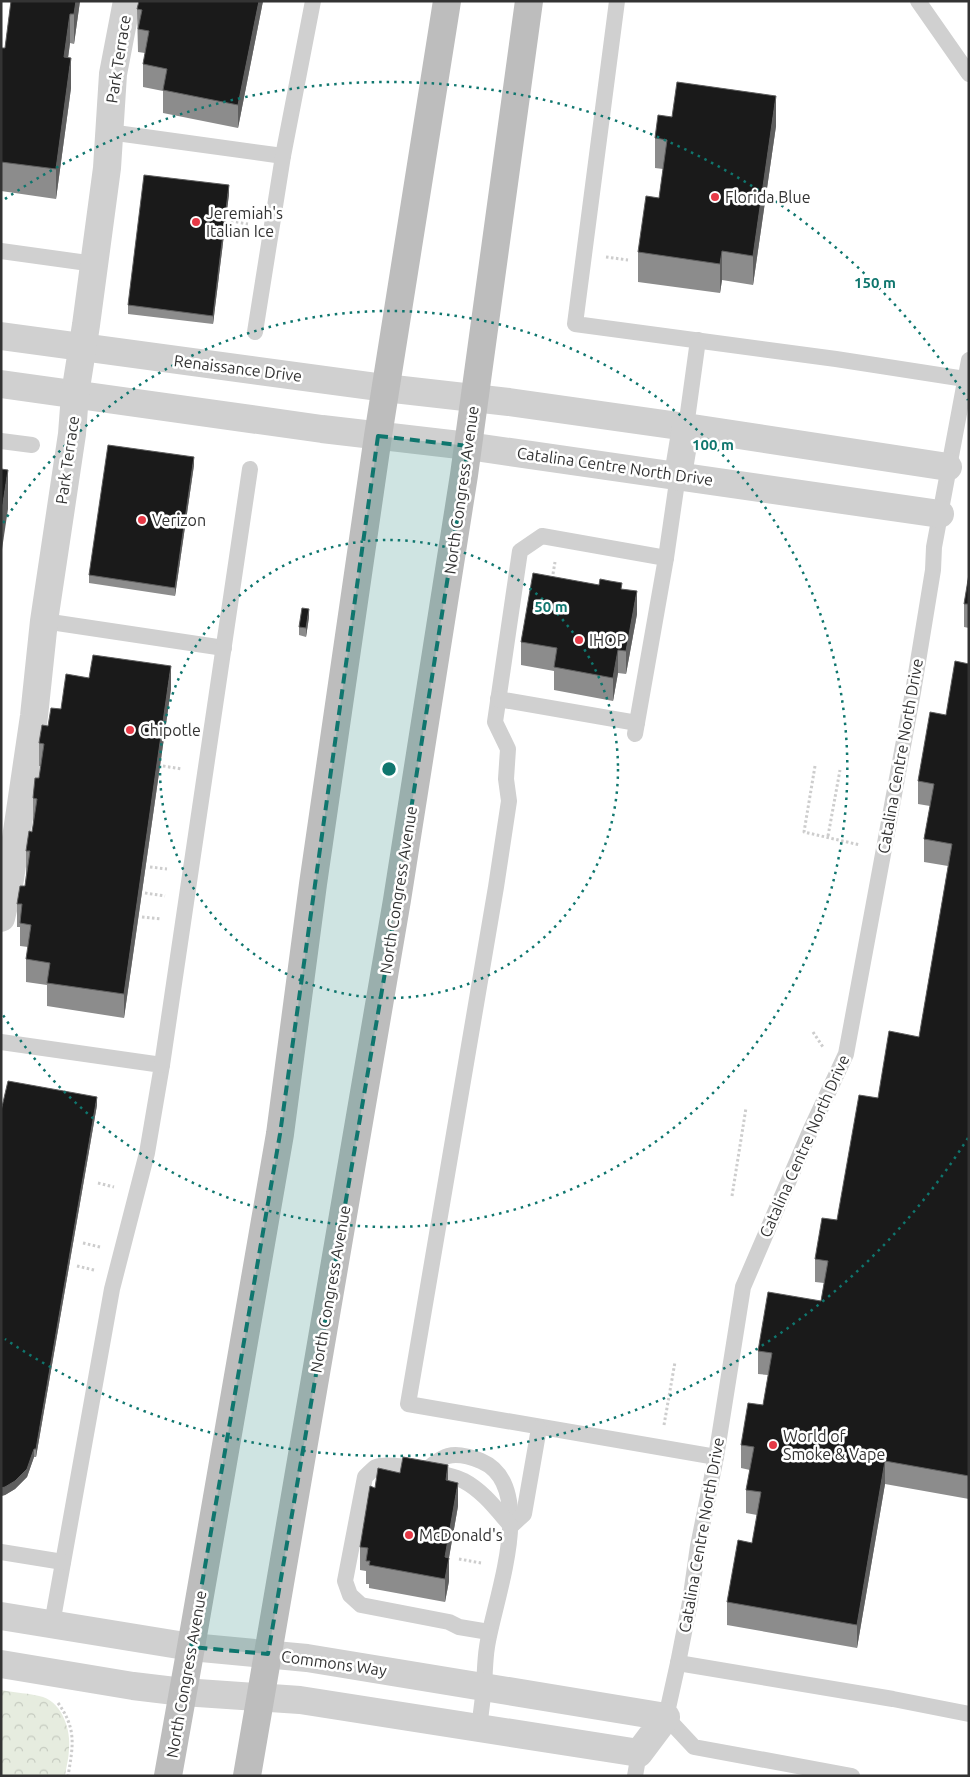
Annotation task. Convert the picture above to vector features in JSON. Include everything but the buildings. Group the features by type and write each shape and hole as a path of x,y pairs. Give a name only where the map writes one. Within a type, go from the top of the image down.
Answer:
{"main road":[{"name":"North Congress Avenue","path":"168,1776 280,1134 312,894 385,388 447,1"},
{"name":"North Congress Avenue","path":"247,1776 394,917 468,446 529,1"}],"street":[{"name":"Park Terrace","path":"1,918 10,879 34,716 44,621 72,434 75,394 95,264 107,168 114,74 127,1"},
{"name":"Renaissance Drive","path":"1,336 474,399"},
{"path":"1,384 378,436 468,446"},
{"path":"474,399 686,427 948,467"},
{"path":"678,475 686,427"},
{"name":"Catalina Centre North Drive","path":"468,446 940,514"},
{"name":"Commons Way","path":"1,1616 191,1647 307,1658 666,1717"},
{"path":"1,1664 183,1692 300,1700 479,1727 637,1764 666,1717"}],"lane":[{"path":"256,332 283,156 313,1"},
{"path":"617,1 575,324 836,359 965,380"},
{"path":"918,1 969,74"},
{"path":"109,132 283,156"},
{"path":"1,251 95,264"},
{"path":"686,427 698,340"},
{"name":"Catalina Centre North Drive","path":"666,1717 678,1664 698,1546 716,1457 743,1287 846,1054 912,692 948,467 969,360"},
{"path":"1,441 32,445"},
{"path":"52,1624 112,1289 147,1153 162,1065 250,469"},
{"path":"498,699 636,729 666,558 678,475"},
{"path":"666,558 542,536 520,551 495,722 508,749 506,779 509,801 496,888 408,1404 716,1457"},
{"path":"44,621 224,648"},
{"path":"1,1042 162,1065"},
{"path":"511,1526 524,1514 539,1428"},
{"path":"425,1470 447,1456 469,1456 485,1463 500,1477 508,1493 511,1526 498,1601 486,1648 484,1688 479,1727"},
{"path":"489,1632 459,1627 449,1622 361,1605 350,1595 345,1581 365,1477 376,1467 391,1465 445,1474 464,1481 484,1495 511,1526"},
{"path":"1,1552 63,1562"},
{"path":"678,1664 893,1698 969,1714"},
{"path":"666,1717 694,1747 851,1776"}],"path":[{"path":"232,221 256,225"},
{"path":"603,257 628,260"},
{"path":"554,574 556,560"},
{"path":"163,766 188,770"},
{"path":"816,766 804,832 828,836 862,846"},
{"path":"828,836 840,770"},
{"path":"150,867 174,870"},
{"path":"145,893 170,897"},
{"path":"142,917 167,920"},
{"path":"813,1032 824,1049"},
{"path":"732,1196 746,1108"},
{"path":"98,1183 121,1188"},
{"path":"84,1243 106,1249"},
{"path":"78,1266 102,1272"},
{"path":"663,1430 675,1362"},
{"path":"459,1560 488,1564"},
{"path":"56,1700 66,1714 73,1736 68,1776"}],"highlighted area":[{"path":"378,436 468,446 464,475 387,961 268,1654 191,1647 280,1134"}],"green space":[{"path":"1,1690 43,1697 61,1712 69,1734 69,1756 65,1776 1,1776"}],"place":[{"name":"Florida Blue","path":"715,197"},
{"name":"Jeremiah's Italian Ice","path":"196,222"},
{"name":"Verizon","path":"142,520"},
{"name":"IHOP","path":"579,640"},
{"name":"Chipotle","path":"130,730"},
{"name":"World of Smoke & Vape","path":"773,1445"},
{"name":"McDonald's","path":"409,1535"}]}
